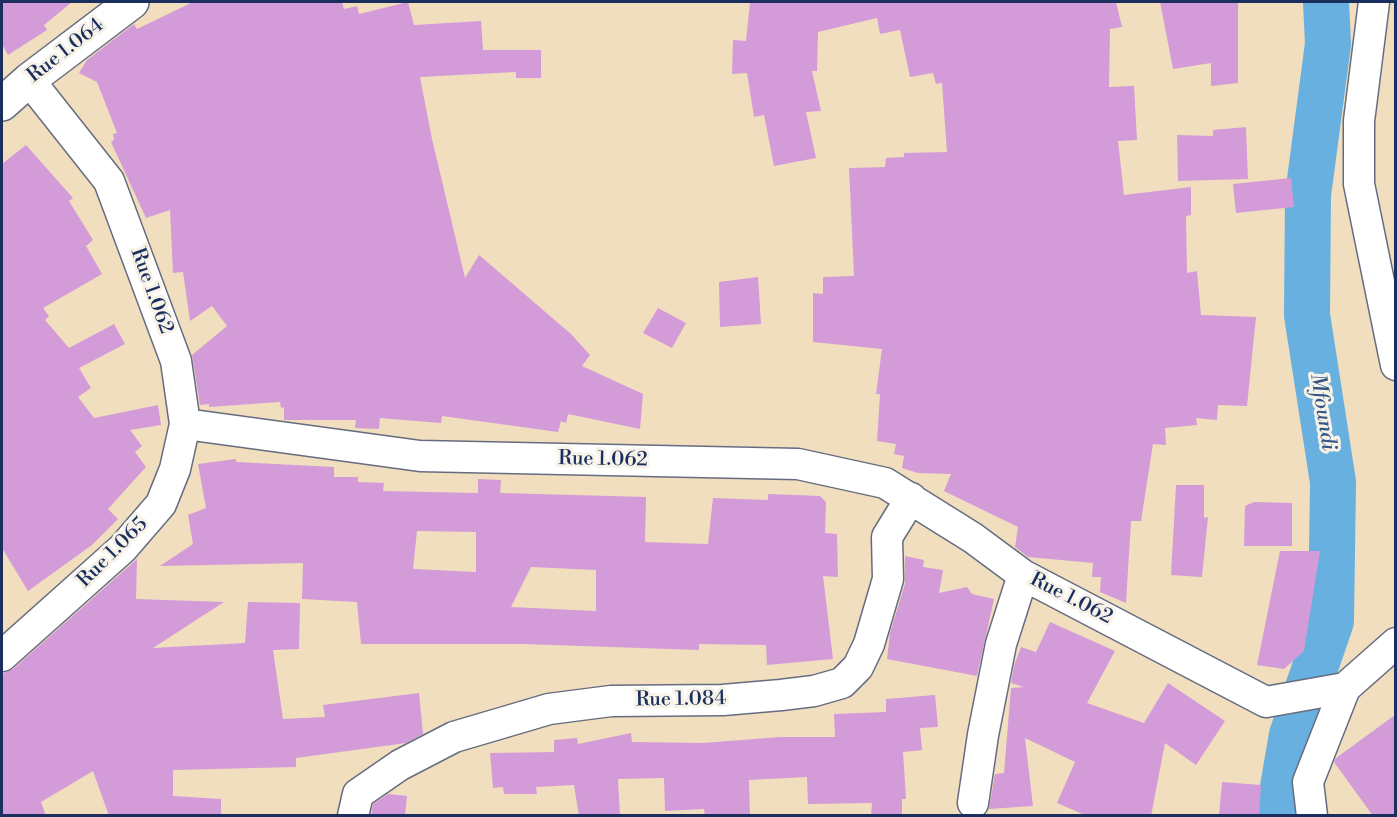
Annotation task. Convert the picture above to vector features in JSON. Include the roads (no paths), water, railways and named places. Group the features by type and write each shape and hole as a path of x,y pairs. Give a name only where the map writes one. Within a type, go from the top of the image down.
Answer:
{"main road":[{"name":"Rue 1.064","path":"2,104 28,80 132,2"}],"street":[{"path":"1374,2 1359,121 1359,184 1395,365"},
{"name":"Rue 1.062","path":"28,80 109,181 176,361 186,424 420,456 798,464 885,483 911,498 1023,575 1266,702 1345,688"},
{"name":"Rue 1.065","path":"2,656 123,548 160,504 175,469 186,424"},
{"name":"Rue 1.084","path":"353,816 358,794 400,765 454,737 549,709 611,701 723,700 781,695 814,691 842,683 858,667 869,644 888,579 887,537 911,498"},
{"path":"974,802 983,735 1001,644 1023,575"},
{"path":"1312,816 1308,782 1345,688 1395,643"}],"waterway":[{"name":"Mfoundi","path":"1278,816 1292,735 1331,621 1333,482 1307,315 1308,195 1328,44 1326,2"}]}
